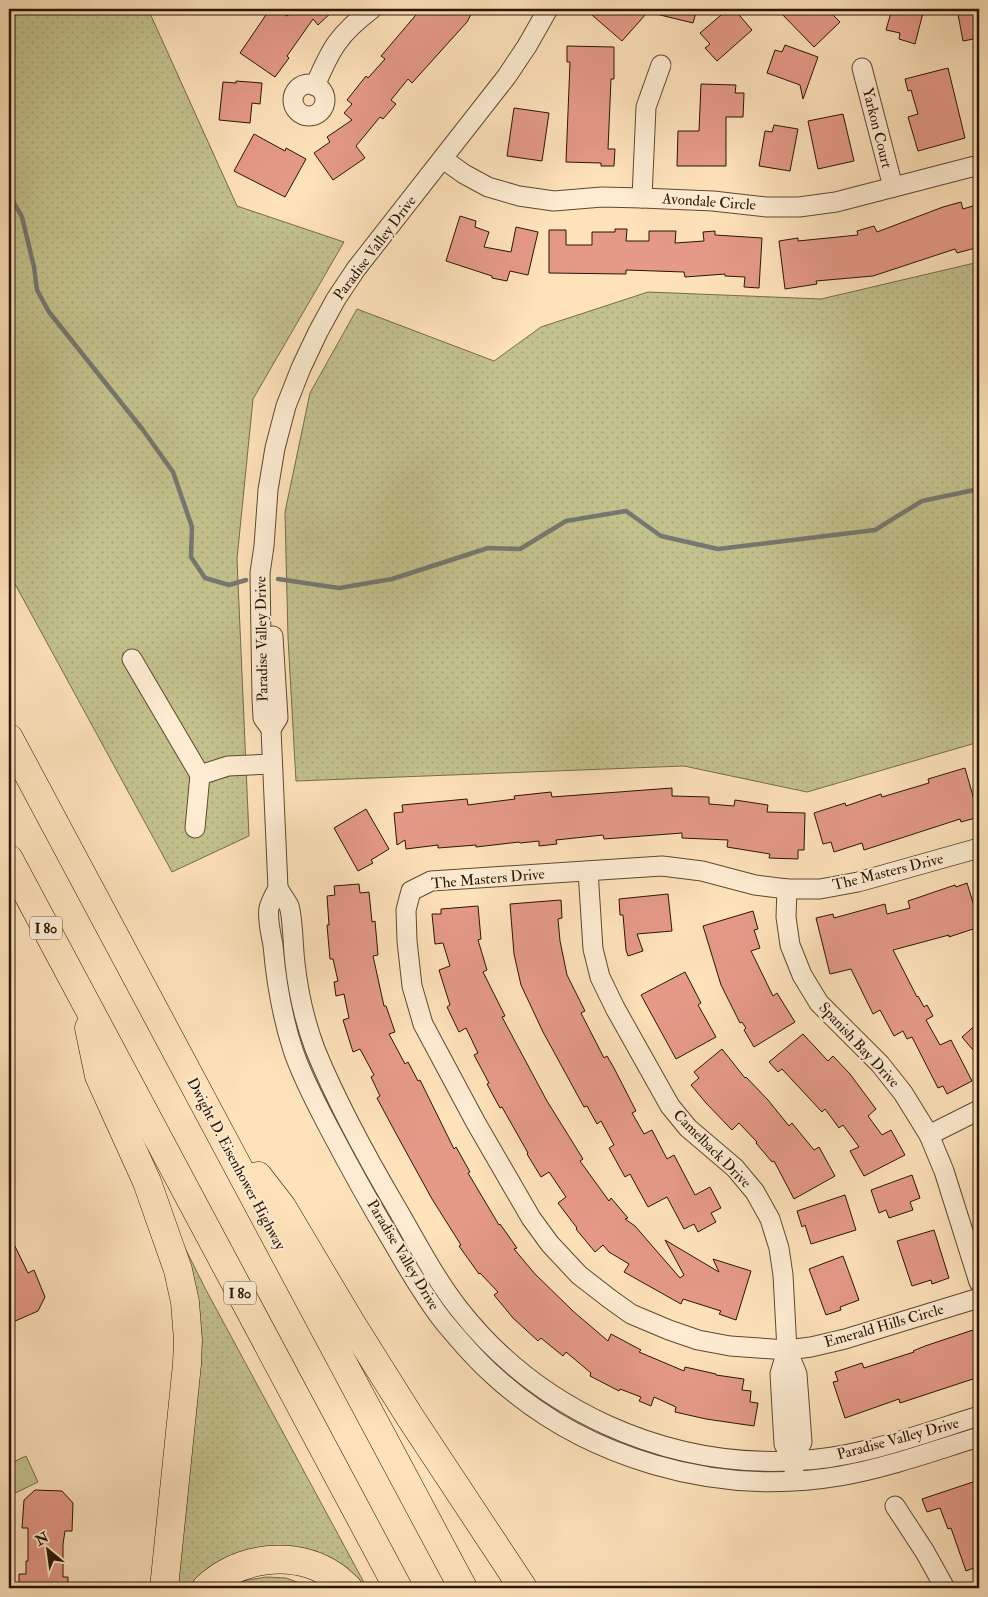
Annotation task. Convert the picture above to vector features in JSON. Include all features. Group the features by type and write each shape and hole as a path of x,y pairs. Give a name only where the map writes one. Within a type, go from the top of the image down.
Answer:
{"highway":[{"name":"Dwight D. Eisenhower Highway","path":"9,738 463,1588"},
{"name":"I 80","path":"9,859 398,1588"},
{"path":"82,997 99,1076 147,1182 178,1270 185,1302 188,1340 187,1364 164,1588"},
{"path":"204,1106 282,1207 350,1323 523,1588"},
{"path":"206,1588 216,1578 244,1565 276,1559 307,1564 333,1575 348,1588"}],"street":[{"path":"315,86 331,50 345,31 372,9"},
{"name":"Paradise Valley Drive","path":"548,9 507,76 356,269 341,292 318,332 301,368 286,406 275,448 268,490 260,573 262,698 263,718 271,729 278,888 269,909 282,1008 293,1050 334,1138 417,1284 442,1320 492,1374 522,1399 564,1427 601,1446 673,1470 721,1479 766,1482 838,1476 882,1467 979,1437"},
{"path":"642,198 646,107 661,65"},
{"name":"Yarkon Court","path":"862,68 893,188"},
{"name":"Avondale Circle","path":"443,159 464,174 488,187 519,196 554,201 602,197 713,201 766,207 799,207 836,202 979,165"},
{"path":"132,659 200,775 195,828"},
{"path":"200,775 228,766 272,764"},
{"name":"The Masters Drive","path":"787,1350 730,1346 698,1340 631,1314 579,1275 550,1244 531,1218 476,1123 423,1024 412,986 407,941 406,910 411,891 431,881 662,866 702,871 755,885 787,889 820,888 858,882 979,848"},
{"name":"Camelback Drive","path":"588,871 593,949 600,977 615,1008 670,1106 688,1128 735,1168 755,1192 770,1219 779,1248 783,1275 787,1350 797,1374 802,1442 793,1461 794,1481"},
{"name":"Paradise Valley Drive","path":"278,888 289,907 295,965 302,1006 314,1045 329,1082 386,1190 434,1273 458,1308 509,1361 539,1385 577,1410 610,1427 645,1441 722,1459 793,1461 834,1457 877,1448 979,1416"},
{"name":"Spanish Bay Drive","path":"787,889 786,918 790,944 802,976 819,1003 880,1064 903,1093 929,1135 944,1171 979,1282"},
{"path":"929,1135 979,1110"},
{"name":"Emerald Hills Circle","path":"787,1350 811,1347 845,1339 979,1298"},
{"path":"895,1506 925,1552 945,1588"}],"shaded area":[{"path":"9,9 148,9 237,206 344,242 253,399 237,559 249,836 172,872 9,573"},
{"path":"979,262 979,742 807,792 684,766 296,781 288,638 285,512 310,393 357,309 494,361 541,327 648,292 821,299"},
{"path":"174,1226 206,1290 367,1588 360,1588 327,1565 201,1579 191,1588 173,1588 194,1355"},
{"path":"26,1456 38,1482 9,1496 9,1464"},
{"path":"266,1577 286,1578 313,1588 229,1588 242,1581"}],"building":[{"path":"270,9 276,9 287,16 296,9 335,9 318,25 313,19 275,77 240,53"},
{"path":"421,9 474,9 467,22 412,83 408,79 391,100 396,104 383,119 380,117 356,146 365,158 333,180 314,153 330,142 327,137 352,120 344,113 352,104 347,100 366,76 368,78 385,59 381,56"},
{"path":"585,9 639,9 646,14 622,41"},
{"path":"652,9 697,9 693,23 652,13"},
{"path":"728,9 734,9 752,30 717,61 705,48 710,44 700,33"},
{"path":"777,9 827,9 840,22 814,47"},
{"path":"892,9 924,9 915,44 899,39 900,33 886,30"},
{"path":"957,9 979,9 979,38 963,41"},
{"path":"785,45 818,57 803,99 800,85 767,73 775,50 782,52"},
{"path":"567,46 614,47 614,79 611,79 608,149 615,149 614,166 601,166 601,163 566,162 570,62 567,62"},
{"path":"948,68 965,138 918,151 908,117 918,114 911,90 908,91 905,79"},
{"path":"236,81 262,83 260,104 252,103 250,123 219,120 223,82 236,83"},
{"path":"701,84 736,85 735,93 744,93 743,117 726,117 726,166 677,166 678,131 699,131"},
{"path":"514,108 549,113 542,161 507,156"},
{"path":"843,114 854,161 818,169 808,121"},
{"path":"774,125 798,129 790,171 759,166 765,131 772,132"},
{"path":"254,134 285,151 286,148 306,159 285,197 234,171"},
{"path":"961,202 963,209 976,205 979,216 979,247 957,253 955,249 873,276 816,281 817,284 785,289 779,241 798,238 798,241 858,235 857,231 874,226 877,232"},
{"path":"460,216 476,221 475,227 489,232 484,247 511,252 516,227 538,232 528,275 510,271 507,281 492,278 492,276 446,261"},
{"path":"615,229 627,229 626,241 649,241 649,231 676,231 675,243 704,241 703,232 715,231 715,235 762,238 759,288 744,287 745,277 725,276 725,274 685,277 684,272 626,270 626,274 549,273 549,230 566,230 566,245 592,245 592,232 615,232"},
{"path":"965,768 979,817 961,822 960,819 864,850 862,843 834,852 831,842 823,844 814,813 845,803 846,806 881,794 882,797 929,783 928,779"},
{"path":"672,788 672,796 709,797 709,804 734,806 735,800 768,805 767,812 805,813 804,850 798,850 798,859 769,858 770,854 727,847 728,840 682,838 682,833 604,839 603,835 556,840 557,844 539,846 539,841 476,847 476,845 438,848 438,845 406,849 405,840 397,845 394,813 403,812 402,805 467,799 468,805 515,799 514,796 551,792 552,797"},
{"path":"366,809 389,849 371,860 373,863 358,871 334,828"},
{"path":"967,883 979,927 949,937 949,935 893,950 917,997 924,1007 927,1005 933,1016 926,1020 940,1045 951,1040 972,1081 947,1094 943,1086 938,1088 912,1037 907,1039 903,1031 894,1036 880,1010 873,1014 851,969 830,974 816,918 833,914 834,918 885,904 887,914 910,908 908,901 955,885 956,887"},
{"path":"359,884 360,893 369,892 372,922 375,921 378,955 373,956 384,1006 386,1006 395,1032 389,1034 405,1064 408,1062 418,1081 420,1080 454,1149 456,1147 470,1172 468,1173 499,1225 517,1248 514,1249 535,1274 574,1312 608,1341 611,1334 641,1350 639,1352 684,1371 685,1367 716,1375 744,1379 742,1390 751,1391 750,1402 758,1403 754,1426 675,1412 676,1407 654,1397 651,1406 639,1401 641,1397 620,1389 619,1391 590,1376 591,1373 566,1352 563,1356 541,1338 538,1341 513,1318 494,1295 498,1292 479,1274 459,1246 461,1245 432,1199 393,1128 377,1098 380,1096 371,1077 374,1075 360,1049 353,1052 343,1020 349,1018 344,994 336,996 334,982 338,981 333,959 330,959 327,896 335,895 334,886"},
{"path":"668,894 672,931 637,934 643,951 628,956 623,915 620,915 619,899"},
{"path":"561,900 562,918 558,919 560,941 567,975 585,1011 581,1013 604,1058 607,1056 636,1111 632,1113 644,1134 652,1130 667,1159 674,1155 695,1195 710,1187 721,1208 711,1213 716,1222 698,1232 694,1224 684,1229 667,1197 648,1207 630,1174 625,1177 609,1148 614,1145 601,1121 597,1124 587,1106 584,1107 543,1032 521,985 514,954 510,904"},
{"path":"478,906 481,939 478,940 487,970 483,972 505,1016 502,1017 547,1101 583,1159 580,1161 609,1201 611,1198 628,1218 625,1219 635,1226 680,1278 684,1275 665,1240 719,1272 713,1259 751,1271 736,1320 719,1314 721,1311 683,1299 681,1304 624,1272 629,1264 609,1252 603,1245 595,1252 558,1203 566,1197 549,1172 541,1177 487,1084 489,1083 474,1055 478,1053 466,1028 459,1032 447,1007 450,1005 439,970 450,966 443,943 435,944 432,914 441,914 441,909"},
{"path":"753,911 758,929 754,930 760,948 751,951 773,996 777,993 795,1022 754,1047 744,1030 746,1028 742,1022 740,1023 721,985 703,926"},
{"path":"685,972 701,1003 698,1005 716,1037 676,1059 641,995"},
{"path":"979,1022 979,1057 962,1037"},
{"path":"803,1034 828,1061 833,1056 850,1074 876,1109 868,1116 882,1135 891,1130 905,1155 864,1176 850,1151 859,1147 843,1125 839,1128 825,1109 822,1112 782,1069 778,1072 769,1062"},
{"path":"722,1049 745,1078 768,1100 789,1126 792,1123 814,1150 819,1147 835,1176 794,1199 774,1161 772,1162 757,1142 739,1123 732,1130 706,1103 691,1085 699,1078 694,1072"},
{"path":"912,1175 920,1198 910,1202 913,1210 889,1218 886,1210 879,1213 871,1190"},
{"path":"845,1195 856,1230 811,1244 805,1225 802,1227 797,1211"},
{"path":"934,1230 949,1278 932,1284 931,1280 912,1286 897,1241"},
{"path":"9,1234 28,1273 34,1270 45,1297 38,1311 13,1322 9,1312"},
{"path":"843,1256 859,1300 840,1307 841,1310 826,1315 809,1269"},
{"path":"979,1328 979,1377 900,1403 899,1399 845,1418 833,1382 838,1381 835,1372 862,1363 864,1368"},
{"path":"979,1480 979,1566 966,1571 951,1528 948,1529 940,1508 927,1512 922,1499"},
{"path":"35,1490 62,1491 73,1503 72,1531 65,1531 63,1544 63,1577 68,1577 68,1588 19,1588 19,1574 26,1574 26,1561 28,1561 28,1528 22,1528 24,1500"}],"waterway":[{"path":"9,194 22,217 34,267 37,290 49,312 143,430 173,472 192,527 191,557 205,578 229,585 246,580"},
{"path":"278,579 339,588 392,579 488,548 520,549 566,521 626,511 661,536 718,549 875,530 922,501 979,489"}]}
